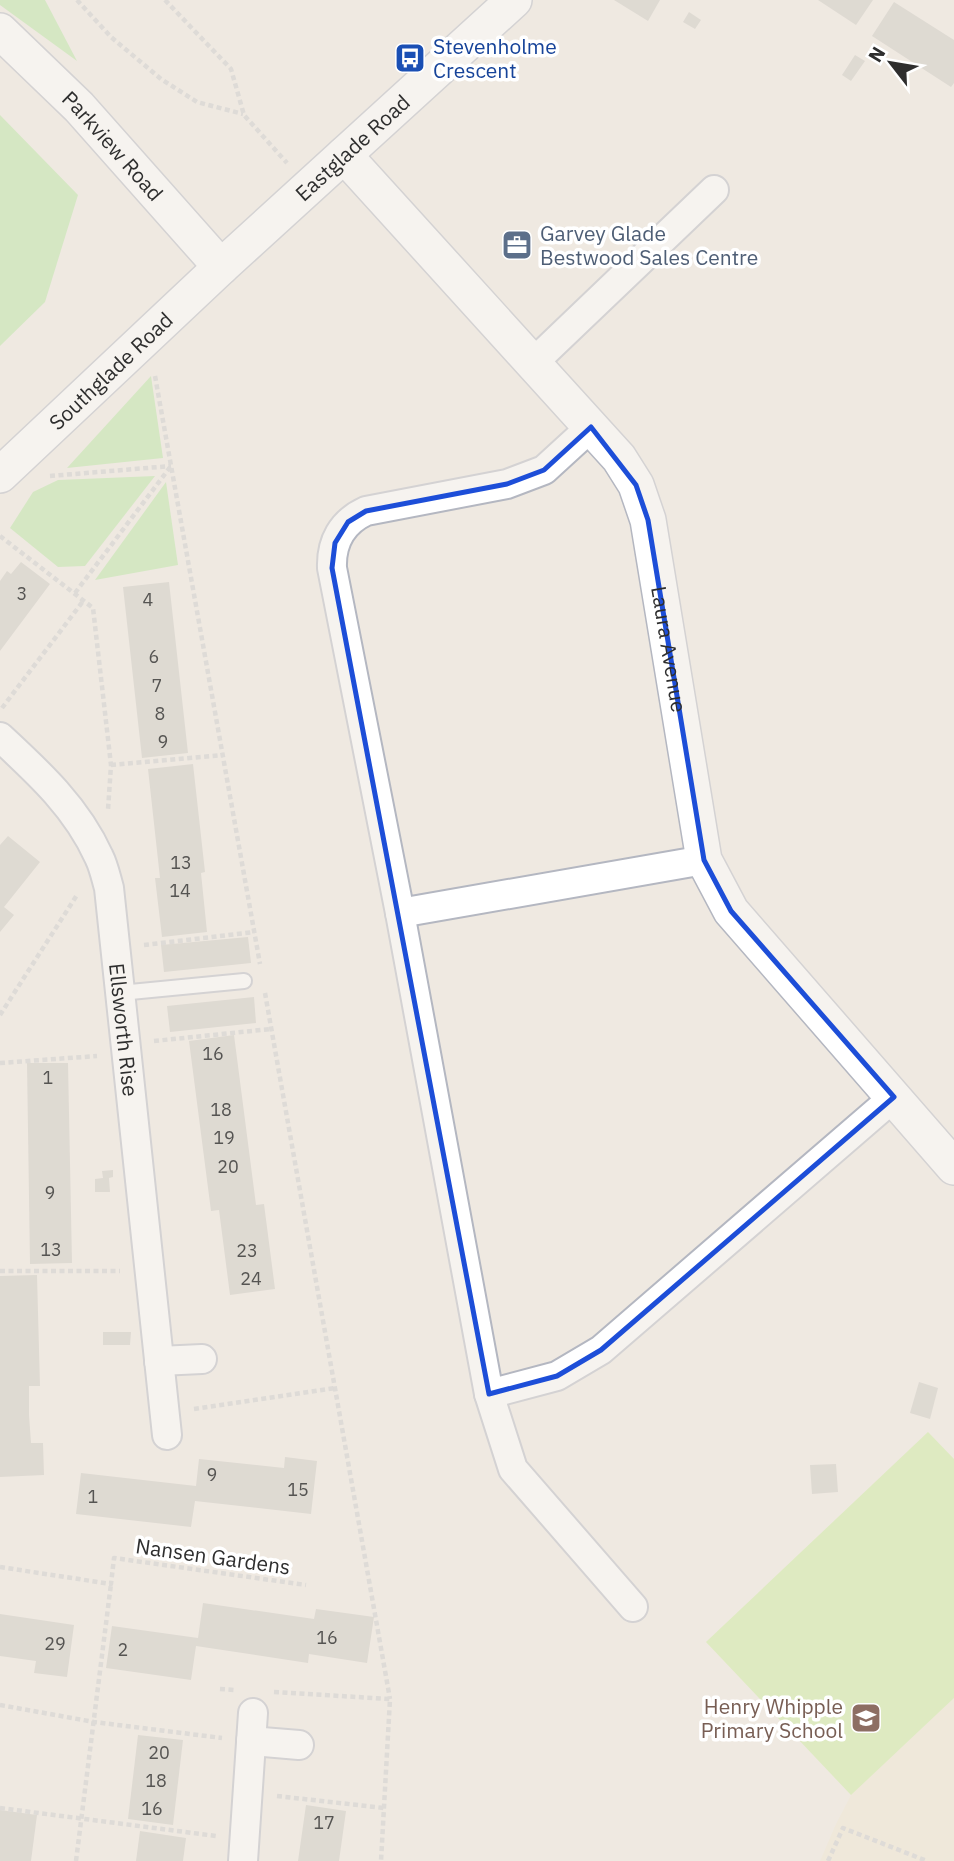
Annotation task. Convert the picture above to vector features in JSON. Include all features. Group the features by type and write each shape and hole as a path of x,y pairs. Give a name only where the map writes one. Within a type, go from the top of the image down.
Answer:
{"street":[{"name":"Eastglade Road","path":"221,267 514,0"},
{"name":"Parkview Road","path":"0,31 79,107 221,267"},
{"name":"Laura Avenue","path":"344,155 619,458 636,485 648,520 704,860 732,911 954,1167"},
{"path":"533,363 715,190"},
{"name":"Southglade Road","path":"0,475 221,267"},
{"path":"591,427 544,470 508,484 366,511 356,516 341,531 335,543 332,568 400,913 489,1394 513,1469 633,1607"},
{"name":"Ellsworth Rise","path":"0,737 47,780 81,822 100,859 109,888 165,1424"},
{"path":"400,913 704,860"},
{"path":"489,1394 556,1376 601,1350 894,1097"},
{"path":"159,1361 202,1359"},
{"path":"244,1850 255,1698"},
{"path":"251,1741 299,1745"}],"lane":[{"path":"120,993 244,981"}],"path":[{"path":"77,0 111,37 161,79 197,102 244,115"},
{"path":"165,0 231,69 244,115 309,187"},
{"path":"153,363 262,974"},
{"path":"48,476 172,466"},
{"path":"75,593 172,466"},
{"path":"0,536 93,608 111,765 107,824 100,859 0,1015"},
{"path":"0,711 84,600"},
{"path":"111,765 223,755"},
{"path":"116,948 254,932"},
{"path":"264,987 390,1699 381,1861"},
{"path":"125,1044 271,1028"},
{"path":"0,1063 93,1056"},
{"path":"0,1271 115,1271"},
{"path":"165,1424 335,1388"},
{"name":"Nansen Gardens","path":"111,1584 114,1558 306,1585"},
{"path":"0,1567 111,1584 76,1861"},
{"path":"220,1689 255,1698 390,1699"},
{"path":"0,1704 94,1722 209,1736"},
{"path":"248,1793 384,1808"},
{"path":"0,1808 81,1818 244,1850"},
{"path":"828,1861 843,1828 927,1861"}],"highlighted area":[{"path":"591,427 636,485 648,520 704,860 731,911 894,1097 601,1350 557,1376 489,1394 332,568 335,543 348,522 366,511 507,484 544,470"}],"shaded area":[{"name":"Henry Whipple Primary School","path":"928,1432 954,1459 954,1861 820,1861 851,1795 706,1642"}],"green space":[{"path":"0,0 45,0 77,61 0,5"},
{"path":"0,115 78,195 45,302 0,346"},
{"path":"151,376 163,458 67,468"},
{"path":"155,476 85,566 58,567 10,528 33,492 58,480"},
{"path":"166,482 178,565 95,580"},
{"name":"Henry Whipple Primary School","path":"928,1432 954,1459 954,1698 851,1795 706,1642"}],"building":[{"path":"614,0 660,0 648,21"},
{"path":"818,0 873,0 856,25"},
{"path":"894,2 954,40 954,83 951,87 872,36"},
{"path":"689,12 701,20 695,29 683,22"},
{"path":"855,55 865,61 851,81 842,75"},
{"path":"21,562 50,584 0,651 0,581 7,571 11,574"},
{"path":"169,582 188,753 142,758 123,587"},
{"path":"193,764 205,872 201,873 207,932 162,937 155,878 160,878 148,769"},
{"path":"8,836 40,862 4,907 14,915 0,932 0,845"},
{"path":"248,937 251,963 164,972 161,945"},
{"path":"254,997 256,1023 170,1032 167,1006"},
{"path":"234,1035 256,1205 264,1204 275,1289 230,1295 219,1210 211,1211 189,1041"},
{"path":"27,1063 68,1063 72,1263 30,1264"},
{"path":"113,1170 113,1177 109,1178 110,1192 95,1192 95,1179 103,1178 102,1171"},
{"path":"37,1275 40,1386 29,1386 29,1415 31,1443 43,1443 44,1475 0,1477 0,1276"},
{"path":"103,1332 131,1332 130,1345 103,1345"},
{"path":"919,1382 938,1388 930,1419 910,1413"},
{"path":"285,1457 317,1461 311,1514 195,1501 191,1527 76,1514 81,1473 196,1486 199,1459 284,1468"},
{"path":"836,1464 838,1492 812,1494 810,1465"},
{"path":"203,1603 314,1619 316,1609 374,1617 367,1663 309,1654 308,1663 196,1646 191,1680 106,1668 112,1626 198,1638"},
{"path":"0,1614 74,1625 67,1677 34,1673 36,1661 0,1656"},
{"path":"138,1735 183,1740 173,1825 128,1819"},
{"path":"306,1805 346,1811 339,1861 298,1861"},
{"path":"0,1810 37,1815 31,1861 0,1861"},
{"path":"140,1831 186,1838 183,1861 136,1861"}],"place":[{"name":"Stevenholme Crescent","path":"410,58"},
{"name":"Garvey Glade Bestwood Sales Centre","path":"517,245"},
{"name":"Henry Whipple Primary School","path":"866,1718"}]}
